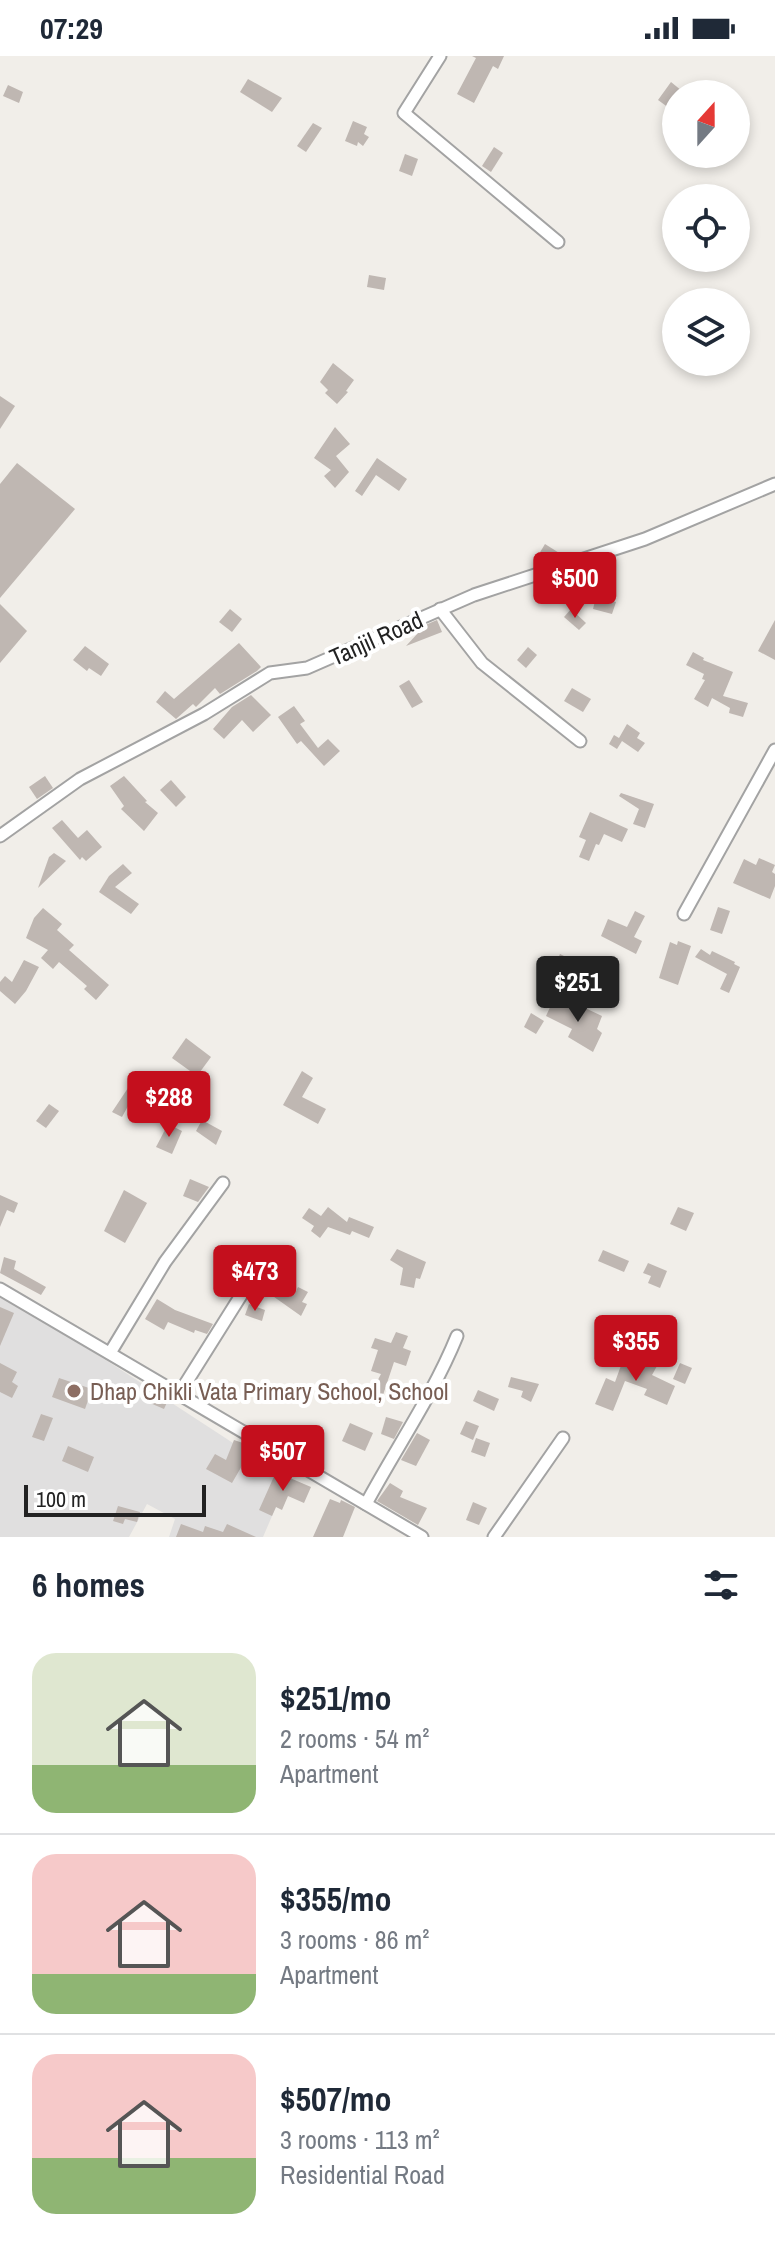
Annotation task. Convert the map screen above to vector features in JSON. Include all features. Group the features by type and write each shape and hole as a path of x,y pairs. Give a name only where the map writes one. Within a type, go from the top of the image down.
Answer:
{"street":[{"path":"440,56 404,113 558,242"},
{"name":"Tanjil Road","path":"0,836 80,779 204,714 270,673 307,668 474,595 645,539 775,484"},
{"path":"440,609 482,663 580,741"},
{"path":"684,914 775,750"},
{"path":"110,1353 165,1262 223,1183"},
{"path":"0,1289 422,1537"},
{"path":"179,1394 245,1289"},
{"path":"366,1504 441,1376 457,1336"},
{"path":"494,1537 563,1438"}],"shaded area":[{"path":"0,1296 109,1362 288,1479 263,1537 169,1537 175,1519 147,1504 129,1537 0,1537"}],"building":[{"path":"472,56 504,56 498,69 493,66 474,103 457,94 476,58"},
{"path":"248,79 282,98 272,112 240,92"},
{"path":"8,85 23,92 19,103 3,96"},
{"path":"353,121 367,127 364,134 369,137 363,146 358,142 357,146 345,141"},
{"path":"313,123 322,128 306,152 297,146"},
{"path":"494,147 503,153 491,172 482,166"},
{"path":"405,154 418,159 412,176 399,171"},
{"path":"369,275 386,278 384,290 367,287"},
{"path":"333,363 354,380 337,404 325,393 328,390 320,382"},
{"path":"0,396 15,406 0,429"},
{"path":"335,427 350,444 336,456 349,472 335,488 324,476 331,470 314,458"},
{"path":"377,458 407,479 399,491 376,475 362,496 355,491"},
{"path":"17,463 75,509 0,598 0,484"},
{"path":"545,544 564,556 550,561 539,554"},
{"path":"579,571 585,598 568,602 557,599 552,578"},
{"path":"596,597 616,602 612,614 593,609"},
{"path":"0,604 27,631 0,663"},
{"path":"230,609 242,619 232,632 219,622"},
{"path":"571,609 586,623 579,630 564,617"},
{"path":"437,620 442,632 406,646 418,633 416,629"},
{"path":"775,620 775,660 758,651"},
{"path":"239,643 261,667 257,671 220,694 215,688 196,707 193,704 176,719 156,702 165,691 174,699"},
{"path":"85,646 109,664 101,676 89,668 87,671 73,660"},
{"path":"528,647 537,655 526,668 517,660"},
{"path":"693,652 703,660 733,672 723,696 748,703 743,717 729,713 730,708 712,698 708,707 694,699 705,680 702,679 704,674 686,665"},
{"path":"409,680 423,702 412,708 399,686"},
{"path":"572,688 591,699 583,712 564,701"},
{"path":"251,695 271,715 253,732 242,720 224,739 213,729 232,707"},
{"path":"294,706 305,721 300,724 318,748 328,739 340,751 324,766 301,741 297,744 278,717"},
{"path":"627,724 640,733 637,738 645,743 638,752 622,741 617,749 609,744 614,735 619,738"},
{"path":"45,776 53,788 37,799 29,787"},
{"path":"124,776 158,813 144,831 121,809 124,806 110,786"},
{"path":"171,780 186,797 176,807 160,790"},
{"path":"621,793 654,804 645,828 633,824 639,809 619,796"},
{"path":"590,812 628,829 622,842 604,834 589,861 579,857 586,840 579,837"},
{"path":"62,820 78,838 87,830 102,847 86,861 82,857 80,860 52,828"},
{"path":"54,853 66,861 38,888 49,857"},
{"path":"759,858 775,865 772,872 775,874 775,886 770,899 733,883 744,859 756,865"},
{"path":"123,864 132,873 115,887 139,904 131,914 99,892 109,876"},
{"path":"718,907 730,911 722,934 710,930"},
{"path":"43,908 62,924 57,930 74,945 69,950 109,985 96,1000 84,989 87,986 59,962 53,969 41,958 48,950 26,938 34,918"},
{"path":"635,911 645,916 634,937 642,941 636,954 601,936 608,919 627,927"},
{"path":"678,941 691,946 678,985 659,978 670,942 677,945"},
{"path":"701,949 710,955 712,951 740,967 729,993 720,989 727,974 695,957"},
{"path":"560,954 574,961 565,980 551,974"},
{"path":"24,960 39,967 15,1004 0,991 0,982 5,976 12,982"},
{"path":"566,1002 602,1016 597,1029 602,1033 593,1052 568,1037 572,1029 546,1016 552,1003 562,1008"},
{"path":"531,1013 544,1021 536,1034 524,1027"},
{"path":"186,1038 211,1057 197,1076 172,1058"},
{"path":"302,1071 313,1078 302,1097 326,1109 318,1124 283,1105"},
{"path":"161,1072 182,1086 175,1097 154,1083"},
{"path":"136,1076 149,1086 139,1101 133,1097 122,1117 112,1112"},
{"path":"49,1104 59,1111 46,1128 36,1121"},
{"path":"202,1120 222,1131 216,1145 196,1131"},
{"path":"168,1124 182,1131 172,1154 156,1147"},
{"path":"190,1179 209,1187 198,1202 183,1196"},
{"path":"124,1190 147,1203 125,1243 104,1231"},
{"path":"0,1195 18,1203 14,1213 7,1210 0,1227"},
{"path":"328,1207 347,1222 349,1217 374,1227 369,1238 328,1227 320,1238 311,1231 314,1226 302,1218 309,1208 321,1216"},
{"path":"678,1207 694,1213 686,1231 670,1224"},
{"path":"397,1249 426,1262 414,1288 400,1285 403,1268 390,1260"},
{"path":"603,1250 629,1261 624,1272 598,1261"},
{"path":"4,1257 16,1261 14,1269 46,1287 41,1295 0,1273"},
{"path":"251,1261 265,1267 263,1272 294,1295 298,1287 308,1292 302,1302 307,1304 301,1316 244,1279"},
{"path":"648,1263 667,1271 660,1288 648,1283 651,1276 643,1273"},
{"path":"157,1299 175,1310 213,1324 207,1334 195,1330 194,1333 168,1322 164,1330 145,1319"},
{"path":"249,1304 265,1310 262,1321 245,1315"},
{"path":"0,1307 14,1313 0,1346"},
{"path":"396,1332 408,1336 403,1348 411,1351 406,1366 394,1362 382,1398 371,1393 381,1374 371,1371 378,1350 371,1348 375,1338 391,1343"},
{"path":"650,1351 662,1357 652,1375 675,1386 667,1405 644,1395 647,1389 625,1381 613,1411 595,1404 606,1378 615,1382 623,1360 641,1366"},
{"path":"0,1363 17,1372 12,1382 18,1386 12,1398 0,1392"},
{"path":"680,1363 692,1368 685,1384 673,1379"},
{"path":"511,1377 539,1384 531,1402 521,1397 523,1391 508,1387"},
{"path":"59,1378 92,1389 85,1409 52,1397"},
{"path":"149,1387 169,1398 164,1409 143,1400"},
{"path":"478,1390 499,1399 494,1411 473,1401"},
{"path":"41,1414 53,1418 44,1441 32,1437"},
{"path":"386,1417 403,1422 394,1439 381,1434"},
{"path":"466,1421 479,1426 473,1440 460,1434"},
{"path":"350,1423 373,1433 365,1451 342,1441"},
{"path":"417,1433 430,1440 416,1466 401,1460"},
{"path":"476,1438 490,1443 485,1457 471,1452"},
{"path":"234,1440 249,1445 247,1450 265,1458 259,1472 243,1464 232,1483 206,1469 215,1454 226,1460"},
{"path":"68,1446 94,1457 88,1472 62,1461"},
{"path":"276,1472 311,1487 304,1503 288,1496 282,1510 276,1507 272,1516 259,1510"},
{"path":"390,1483 403,1491 400,1497 427,1508 418,1525 377,1501"},
{"path":"330,1499 340,1503 341,1500 355,1507 343,1537 313,1537"},
{"path":"473,1502 487,1508 479,1525 466,1520"},
{"path":"118,1506 140,1512 137,1522 125,1519 123,1524 113,1521"},
{"path":"181,1524 203,1532 205,1526 223,1532 227,1524 256,1537 176,1537"}],"place":[{"name":"Dhap Chikli Vata Primary School, School","path":"74,1391"}]}
